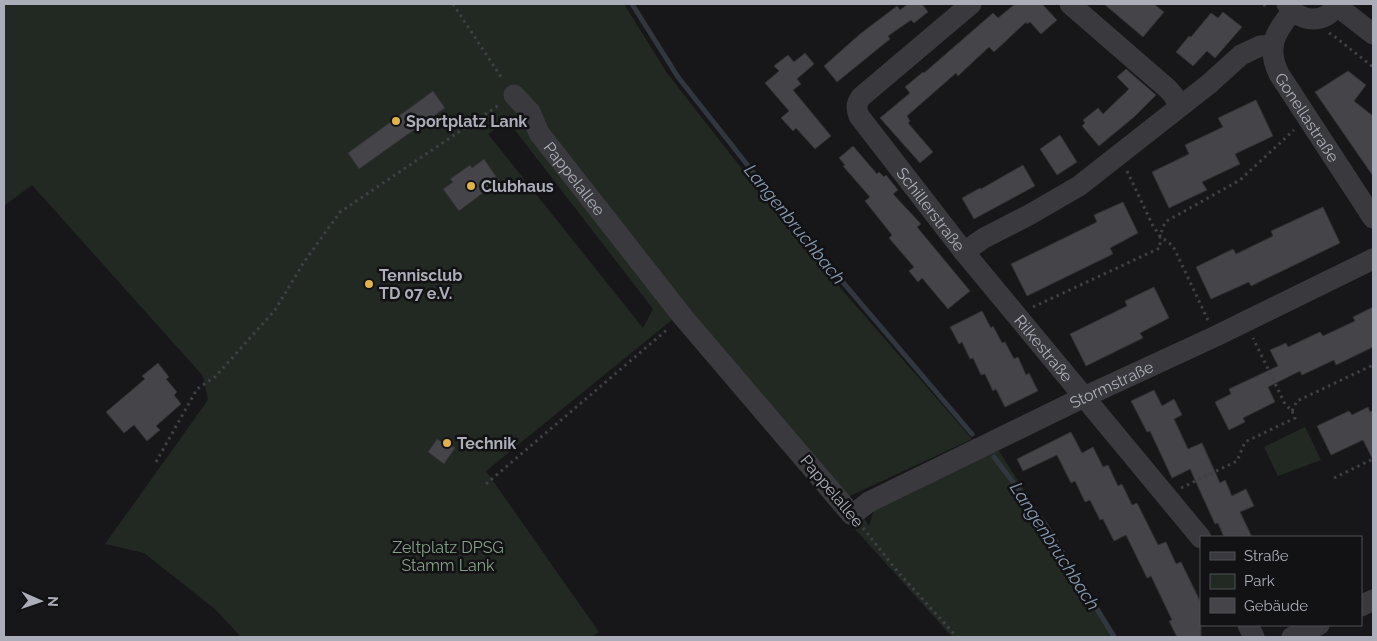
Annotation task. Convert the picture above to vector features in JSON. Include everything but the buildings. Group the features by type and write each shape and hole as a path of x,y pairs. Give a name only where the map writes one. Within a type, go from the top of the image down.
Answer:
{"street":[{"name":"Schillerstraße","path":"972,4 861,97 856,109 858,116 964,252 984,238 1079,186 1209,84 1241,55 1260,46 1273,45"},
{"path":"1070,4 1168,89 1179,107"},
{"path":"1273,45 1275,36 1289,8 1301,17 1311,19 1321,18 1338,5 1373,34"},
{"name":"Gonellastraße","path":"1273,45 1272,56 1275,65 1373,218"},
{"name":"Pappelallee","path":"514,95 530,112 540,133 683,317 852,515"},
{"name":"Rilkestraße","path":"964,252 1200,537"},
{"name":"Stormstraße","path":"852,515 869,502 1084,397 1245,322 1373,258"},
{"path":"1292,637 1317,626"}],"path":[{"path":"156,462 197,389 215,377 275,310 304,262 340,212 514,95 453,4"},
{"path":"1264,4 1266,10"},
{"path":"1325,31 1373,67"},
{"path":"1016,315 1160,248 1160,236 1165,222 1240,180 1289,134 1309,119"},
{"path":"1119,155 1153,226 1160,236 1173,246 1216,336"},
{"path":"486,484 683,317"},
{"path":"1165,496 1237,461 1245,442 1295,418 1292,411 1285,404 1245,322"},
{"path":"1292,411 1297,401 1373,366"},
{"path":"1334,478 1373,459"},
{"name":"Pappelallee","path":"852,515 898,572 956,637"}],"green space":[{"name":"Zeltplatz DPSG Stamm Lank","path":"4,4 624,4 667,73 788,228 972,439 850,496 869,526 875,506 982,454 999,451 1118,637 952,637 845,518 673,319 486,471 599,632 592,637 241,637 215,609 144,553 105,544 208,400 203,376 32,185 4,206","holes":["508,121 653,309 643,328 488,134","483,160 499,181 460,211 443,189 453,182 451,179 470,165 472,168"]},
{"path":"1305,427 1321,460 1278,476 1264,447"}],"waterway":[{"name":"Langenbruchbach","path":"632,4 678,77 801,233 972,434"},
{"name":"Langenbruchbach","path":"994,457 1045,524 1114,637"}],"place":[{"name":"Sportplatz Lank","path":"396,121"},
{"name":"Clubhaus","path":"471,186"},
{"name":"Tennisclub TD 07 e.V.","path":"369,284"},
{"name":"Technik","path":"447,443"}]}
